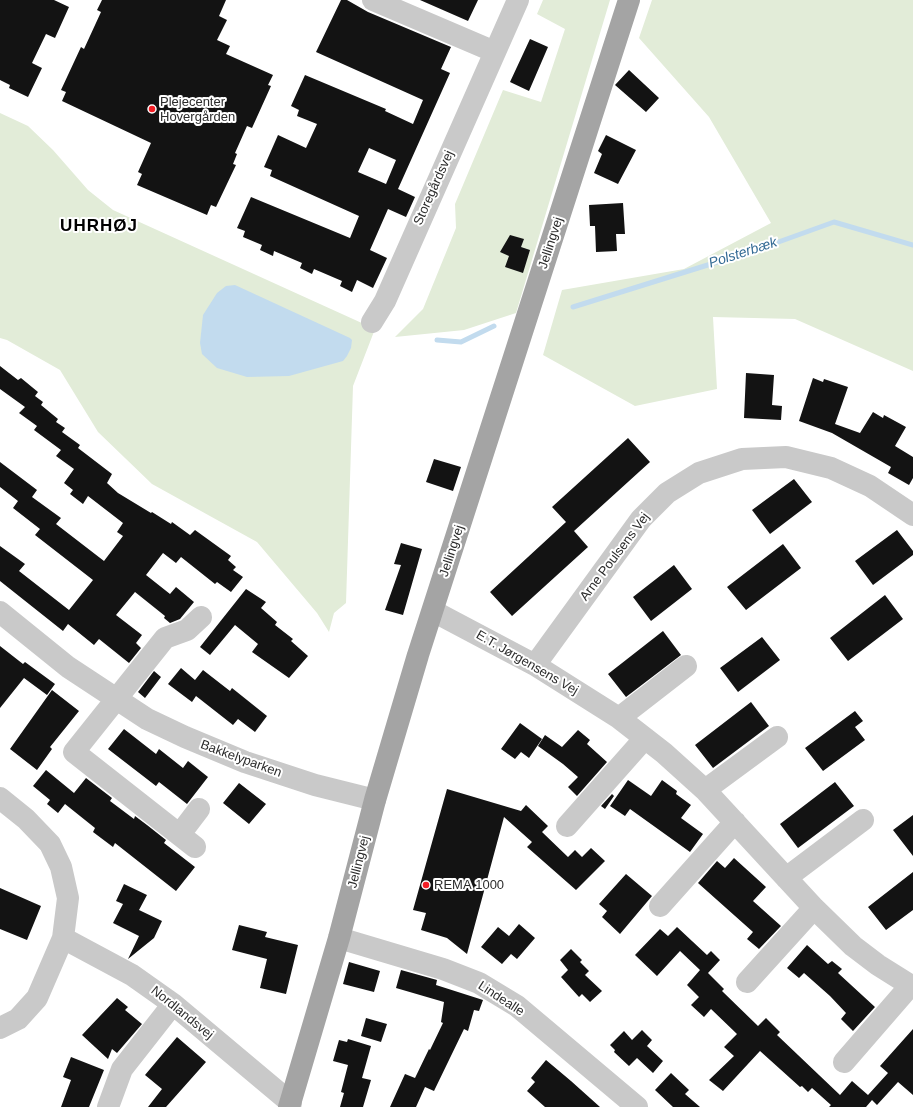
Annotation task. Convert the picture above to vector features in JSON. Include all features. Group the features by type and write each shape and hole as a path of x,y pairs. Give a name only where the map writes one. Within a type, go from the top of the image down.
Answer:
{"main road":[{"name":"Jellingvej","path":"290,1105 339,938 375,800 433,610 629,0"}],"street":[{"path":"373,0 495,52"},
{"name":"Storegårdsvej","path":"372,322 385,301 518,0"},
{"name":"Arne Poulsens Vej","path":"535,665 641,519 667,493 699,473 742,459 786,457 831,468 870,486 913,515"},
{"name":"E.T. Jørgensens Vej","path":"433,610 535,665 619,718 645,738 706,790 814,908 859,951 878,965 912,986 844,1062"},
{"name":"Bakkelyparken","path":"0,612 68,667 147,719 185,738 245,762 315,785 375,800"},
{"path":"199,809 188,840 74,752 115,699 166,638 187,630 201,617"},
{"path":"619,718 686,666"},
{"path":"706,790 777,737"},
{"path":"567,826 645,738"},
{"path":"0,798 26,820 50,844 61,867 68,898 63,938 37,998 18,1019 0,1028"},
{"path":"786,878 863,820"},
{"path":"660,906 735,822"},
{"path":"747,982 814,908"},
{"name":"Nordlandsvej","path":"63,938 132,975 173,1004 290,1105"},
{"name":"Lindealle","path":"339,938 443,970 479,983 522,1011 637,1107"},
{"path":"108,1107 122,1069 173,1004"}],"green space":[{"path":"543,0 610,0 516,313 464,330 395,337 423,309 456,228 455,204 503,90 541,102 565,29 537,14"},
{"path":"652,0 913,0 913,371 795,319 713,317 717,389 635,406 543,355 562,290 684,269 771,223 709,117 639,38"},
{"path":"0,113 28,126 53,150 88,190 113,210 375,329 353,386 346,603 334,613 329,632 317,613 257,542 152,484 98,432 60,370 7,340 0,338"}],"water":[{"path":"235,285 350,338 352,340 351,348 347,356 343,361 289,376 247,377 217,368 202,354 200,343 203,315 217,293 226,286"}],"building":[{"path":"0,0 54,0 69,7 55,38 46,34 32,63 42,68 28,97 9,88 10,85 0,80"},
{"name":"Plejecenter Hovergården","path":"102,0 226,0 219,16 227,20 217,40 230,46 226,54 273,75 268,85 271,86 252,128 247,126 235,153 237,154 233,164 236,165 216,207 211,205 207,215 137,185 142,174 138,172 151,143 62,101 66,92 61,90 81,47 84,49 101,12 97,10"},
{"path":"341,0 347,0 368,12 451,47 441,69 450,73 398,189 415,197 406,217 388,209 370,250 387,258 373,288 357,280 352,292 340,286 342,281 314,269 312,274 300,268 302,263 274,251 273,256 260,250 262,245 243,237 245,231 237,228 251,197 350,238 359,216 270,176 272,170 264,167 278,135 306,148 317,124 297,116 299,110 291,106 305,75 386,109 385,111 413,124 423,100 316,52","holes":["369,148 396,160 386,184 358,172"]},
{"path":"420,0 478,0 468,21"},
{"path":"530,39 548,47 529,91 510,82"},
{"path":"629,70 659,98 646,112 615,85"},
{"path":"606,135 636,150 618,184 594,173 602,154 598,151"},
{"path":"623,203 625,234 616,234 617,251 596,252 595,226 590,226 589,205"},
{"path":"510,235 524,239 521,247 530,250 523,273 505,267 509,256 500,252"},
{"path":"0,366 18,380 21,378 38,392 35,396 43,402 41,405 58,419 56,422 65,428 62,432 80,445 78,448 112,474 107,483 118,493 171,524 172,522 190,535 195,530 231,556 228,560 236,567 233,570 243,577 231,592 217,582 215,584 181,557 176,563 163,553 146,575 170,594 176,587 194,602 180,619 170,623 164,618 165,616 135,592 116,615 142,635 136,643 141,648 129,663 99,639 94,645 68,624 63,631 0,581 0,546 25,564 19,571 69,610 93,580 35,535 40,529 13,508 18,501 0,487 0,462 37,490 32,497 61,518 56,524 104,561 123,536 117,532 123,523 88,496 83,504 70,494 73,490 64,483 74,469 56,456 61,450 34,430 37,426 19,413 25,407 0,389"},
{"path":"746,373 774,375 772,405 782,406 781,420 744,418"},
{"path":"813,378 823,382 824,379 848,387 835,424 860,433 873,412 883,418 884,415 906,427 895,446 913,457 913,478 909,485 888,473 891,467 832,433 799,421"},
{"path":"628,438 650,462 574,531 588,547 512,616 490,592 566,522 552,507"},
{"path":"434,459 461,467 453,491 426,482"},
{"path":"794,479 812,502 770,534 752,510"},
{"path":"897,530 913,551 913,555 873,585 855,561"},
{"path":"401,543 422,549 403,615 385,610 401,565 394,564"},
{"path":"783,544 801,568 746,610 727,587"},
{"path":"674,565 692,589 651,621 633,597"},
{"path":"246,589 266,602 261,608 277,622 275,625 293,639 291,641 308,656 289,678 252,652 258,644 235,625 210,655 200,647"},
{"path":"885,595 903,619 848,661 830,638"},
{"path":"663,631 681,655 626,697 608,674"},
{"path":"762,637 780,660 738,692 720,668"},
{"path":"0,646 23,664 25,662 55,684 47,695 24,678 0,708"},
{"path":"181,668 195,680 203,670 230,691 232,688 267,716 255,732 238,719 233,725 196,696 192,702 168,684"},
{"path":"154,671 161,677 145,698 138,692"},
{"path":"52,690 79,711 50,747 52,749 37,770 10,749"},
{"path":"751,702 769,726 713,768 695,745"},
{"path":"855,711 863,721 855,727 865,740 823,771 805,748"},
{"path":"520,723 542,739 529,758 521,752 515,759 501,749"},
{"path":"124,729 156,754 159,749 183,768 188,761 208,777 187,804 159,782 156,786 108,749"},
{"path":"578,730 590,740 587,744 607,762 577,796 568,787 578,777 538,746 545,735 562,747"},
{"path":"46,770 74,793 86,778 112,798 110,801 134,819 135,816 147,825 166,840 164,843 195,867 176,891 115,843 113,847 93,832 95,828 65,804 58,813 47,804 50,800 33,786"},
{"path":"628,780 651,796 662,780 677,791 676,794 691,805 681,818 703,834 690,852 630,809 625,816 610,806"},
{"path":"835,782 854,806 798,848 780,824"},
{"path":"239,783 266,804 249,824 223,803"},
{"path":"447,789 521,811 526,805 548,826 542,832 568,857 575,850 582,857 591,848 605,861 576,890 527,847 532,842 504,817 467,954 447,938 421,930 426,913 413,910"},
{"path":"612,794 614,796 605,809 601,806"},
{"path":"913,815 913,856 893,830"},
{"path":"734,858 766,887 753,901 781,926 759,949 747,939 753,932 698,883 717,861 725,868"},
{"path":"913,872 913,910 886,930 868,907"},
{"path":"626,874 652,896 620,934 602,917 607,911 599,904"},
{"path":"124,884 147,895 139,910 162,921 154,938 128,959 139,936 113,923 123,904 116,901"},
{"path":"0,888 41,906 27,940 0,929"},
{"path":"519,924 535,938 517,959 511,954 502,964 481,947 498,927 509,936"},
{"path":"239,925 267,932 265,937 298,945 286,994 260,988 267,959 232,950"},
{"path":"677,927 707,955 711,951 720,960 708,973 724,989 722,991 758,1026 766,1018 780,1032 777,1035 840,1095 852,1081 868,1095 888,1073 880,1066 913,1029 913,1095 898,1082 877,1105 872,1100 866,1107 829,1107 831,1105 812,1088 808,1092 802,1086 800,1087 760,1051 723,1091 709,1080 734,1056 724,1047 737,1034 711,1009 704,1017 691,1005 699,997 687,985 700,970 680,951 657,976 635,955 660,929 668,936"},
{"path":"807,945 828,964 832,961 842,969 838,973 875,1007 853,1031 841,1019 846,1013 830,996 804,973 799,978 787,968"},
{"path":"571,949 582,960 580,962 589,971 585,975 602,991 590,1002 582,994 579,997 561,977 568,970 560,960"},
{"path":"349,962 380,971 374,992 343,984"},
{"path":"401,970 437,980 436,985 483,1000 479,1011 474,1010 468,1031 464,1029 434,1091 425,1087 416,1107 390,1107 405,1074 415,1078 429,1049 430,1050 443,1023 441,1022 444,1002 396,988"},
{"path":"117,998 128,1007 125,1010 142,1024 117,1053 112,1049 108,1059 82,1035"},
{"path":"366,1018 387,1024 381,1042 361,1036"},
{"path":"642,1030 652,1040 647,1046 663,1061 653,1073 637,1058 629,1066 614,1052 615,1050 610,1045 624,1031 632,1040"},
{"path":"177,1037 206,1062 166,1107 148,1107 162,1089 145,1075"},
{"path":"348,1039 371,1046 362,1078 371,1080 363,1107 340,1107 344,1093 341,1092 348,1065 333,1061 339,1040 347,1042"},
{"path":"71,1057 104,1070 89,1107 61,1107 71,1080 63,1077"},
{"path":"546,1060 600,1107 545,1107 527,1091 535,1082 531,1078"},
{"path":"671,1073 689,1090 685,1094 700,1107 673,1107 655,1090"}],"waterway":[{"name":"Polsterbæk","path":"573,307 759,249 834,222 913,245"},
{"name":"Polsterbæk","path":"437,340 461,342 494,326"}],"place":[{"name":"Plejecenter Hovergården","path":"152,109"},
{"name":"REMA 1000","path":"426,885"}],"district":[{"name":"UHRHØJ","path":"99,226"}]}
